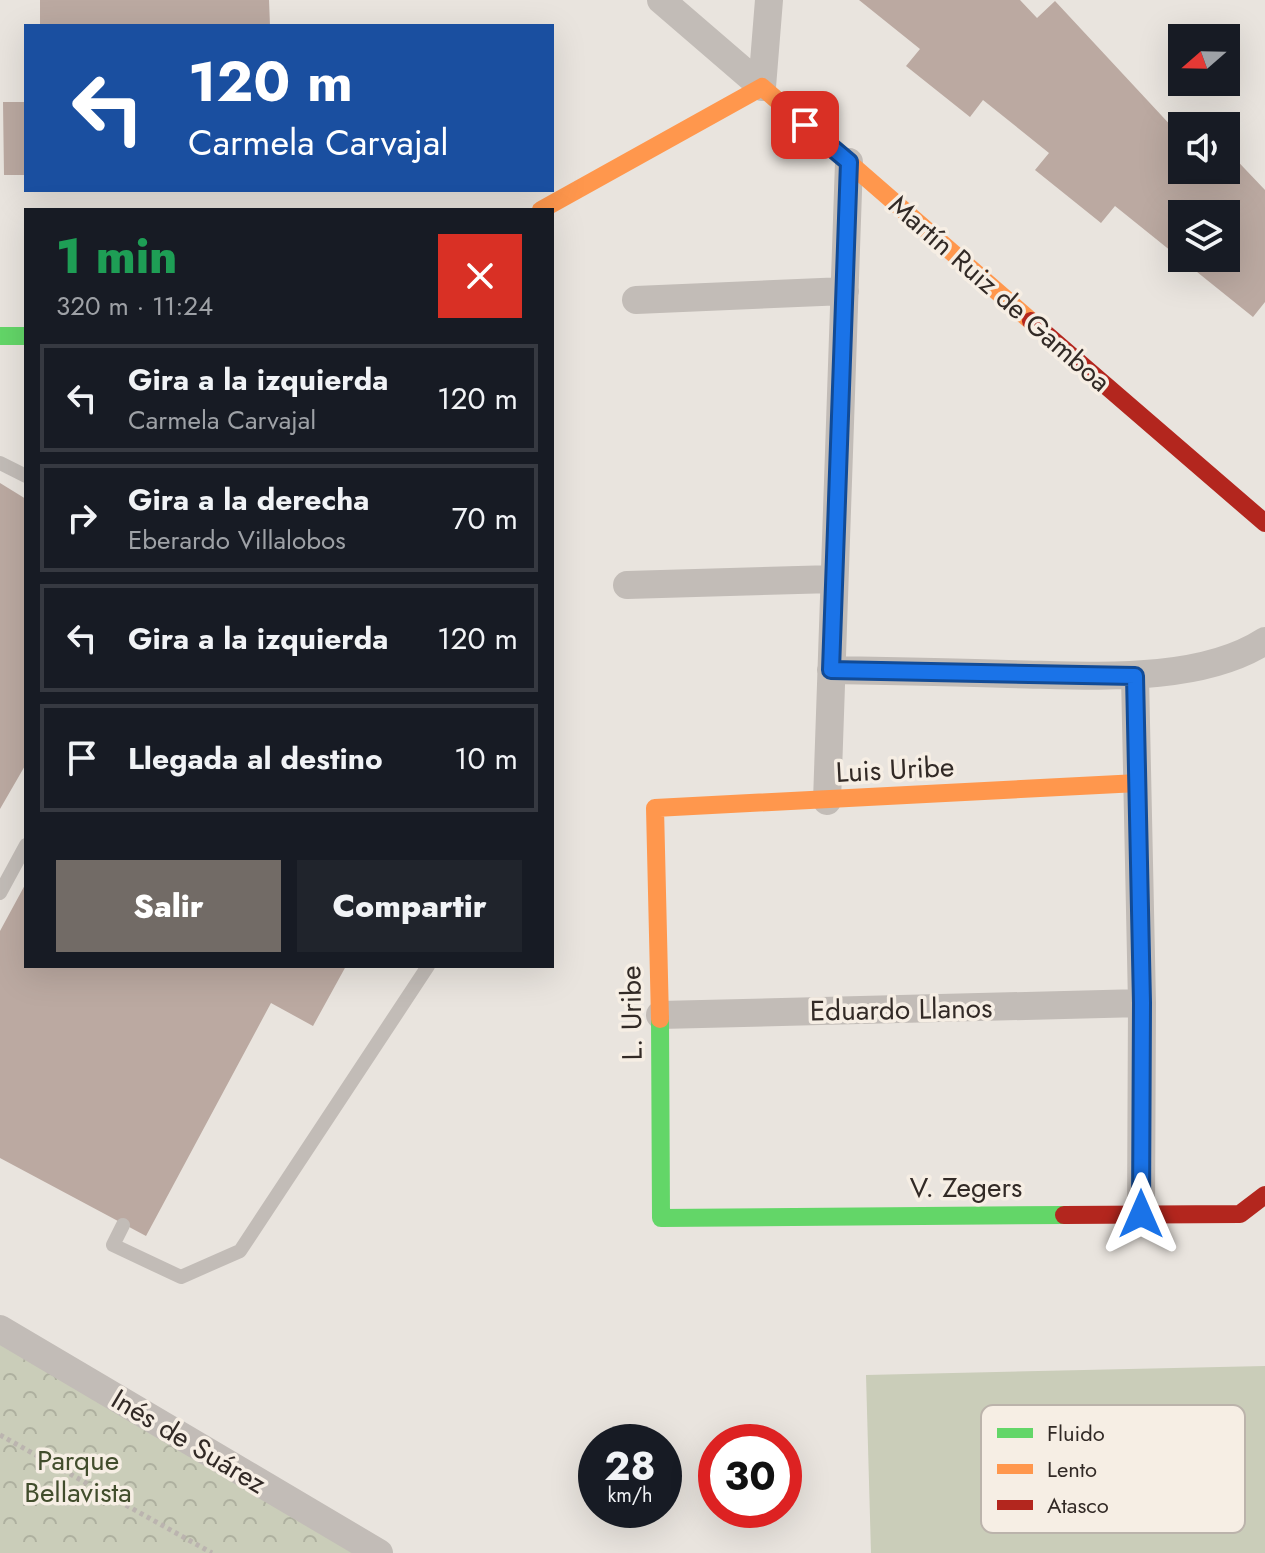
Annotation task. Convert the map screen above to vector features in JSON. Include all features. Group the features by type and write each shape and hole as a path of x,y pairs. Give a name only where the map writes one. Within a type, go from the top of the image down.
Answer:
{"street":[{"name":"Martín Ruiz de Gamboa","path":"661,0 1265,523"},
{"path":"545,208 762,87 769,0"},
{"path":"827,801 849,162"},
{"path":"636,300 845,291"},
{"path":"0,336 24,336"},
{"path":"627,585 834,579"},
{"path":"831,670 1135,676 1222,661 1265,641"},
{"path":"1135,676 1142,1003 1141,1214"},
{"name":"Luis Uribe","path":"655,808 1138,783"},
{"name":"L. Uribe","path":"655,808 661,1218"},
{"name":"Eduardo Llanos","path":"660,1015 1142,1003"},
{"name":"V. Zegers","path":"661,1218 1240,1214 1265,1195"},
{"name":"Inés de Suárez","path":"0,1329 379,1553"}],"lane":[{"path":"0,463 24,475"},
{"path":"0,893 24,849"},
{"path":"123,1225 113,1245 181,1277 240,1251 427,968"}],"path":[{"path":"0,1435 212,1553"}],"green space":[{"name":"Parque Bellavista","path":"0,1339 361,1553 0,1553"},
{"path":"1265,1366 1265,1553 871,1553 866,1375"}],"building":[{"path":"40,0 269,0 270,24 40,24"},
{"path":"859,0 1020,0 1037,18 1055,1 1168,122 1168,184 1240,184 1240,164 1265,190 1265,302 1253,317 1197,272 1240,272 1240,200 1168,200 1168,249 1115,206 1101,223 1035,170 1049,153 983,100 970,117 906,66 920,49"},
{"path":"3,102 24,102 24,175 4,175"},
{"path":"0,483 24,498 24,767 0,809"},
{"path":"24,887 24,968 345,968 313,1026 271,1003 146,1236 0,1158 0,931"}],"traffic: fast":[{"path":"0,336 24,336"},
{"path":"660,1019 661,1218 1064,1215"}],"traffic: slow":[{"path":"545,208 762,87 1031,321"},
{"path":"660,1019 655,808 1138,783"}],"traffic: jam":[{"path":"1031,321 1265,523"},
{"path":"1064,1215 1240,1214 1265,1195"}],"route":[{"path":"805,125 849,162 831,670 1135,676 1142,1003 1141,1214"}]}
